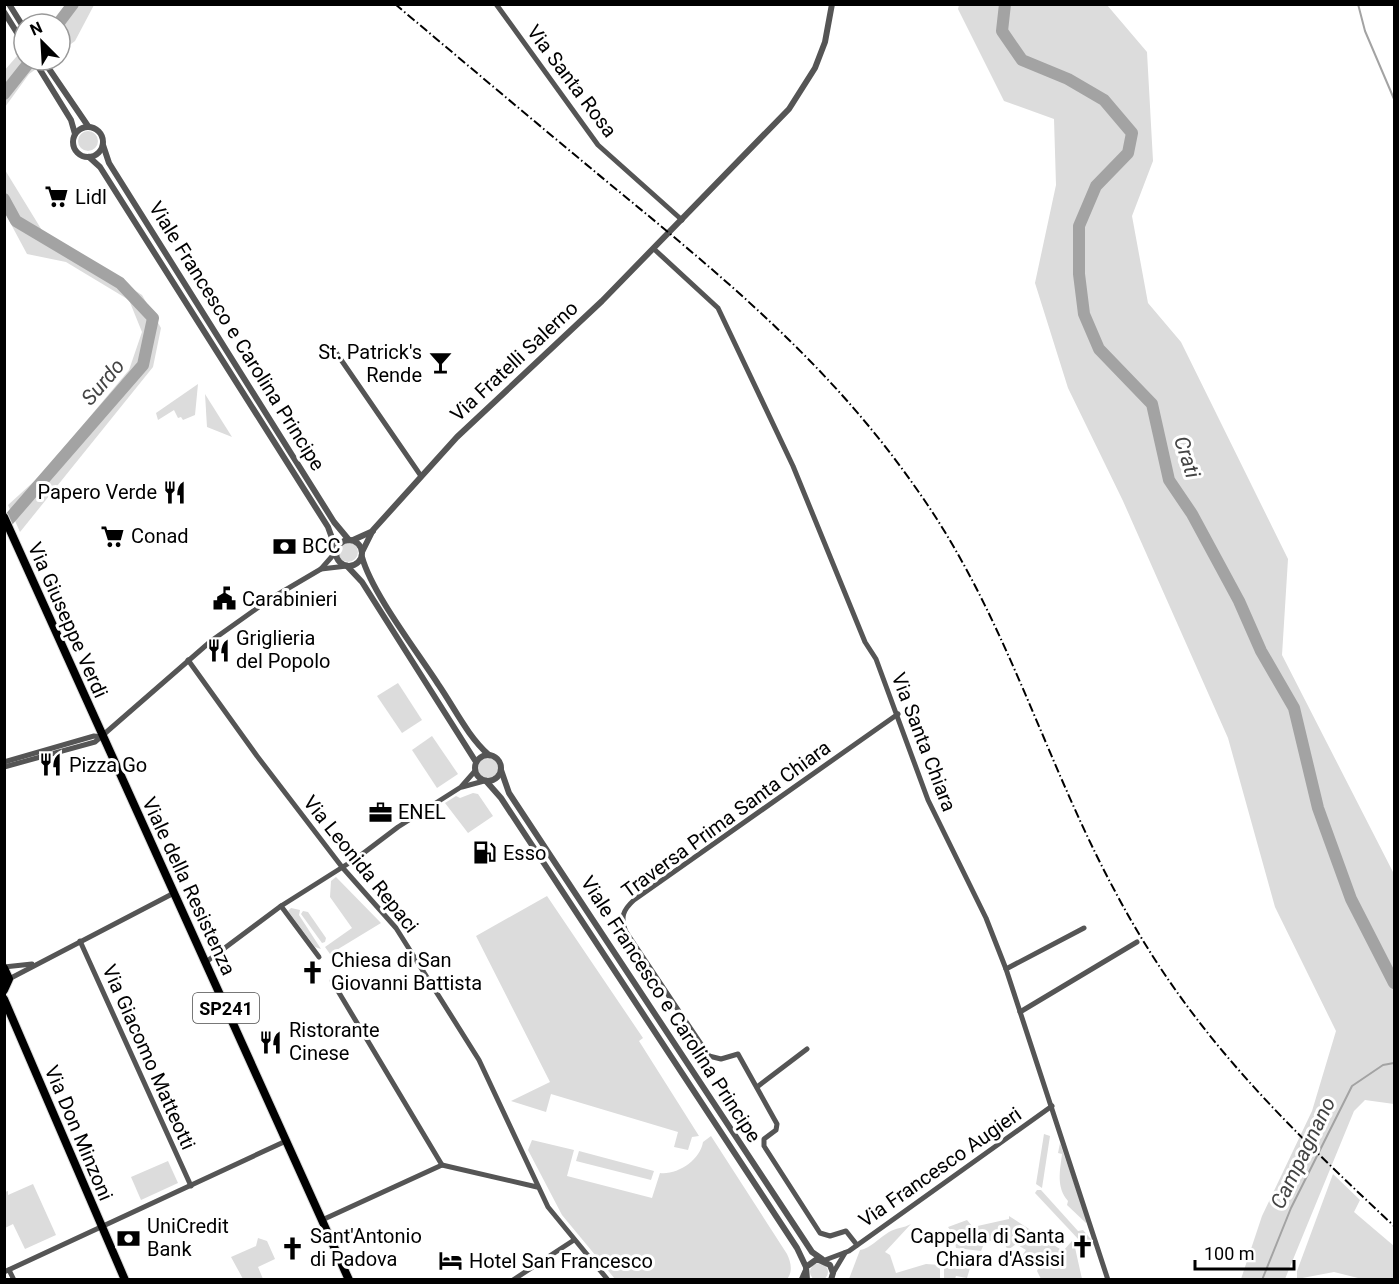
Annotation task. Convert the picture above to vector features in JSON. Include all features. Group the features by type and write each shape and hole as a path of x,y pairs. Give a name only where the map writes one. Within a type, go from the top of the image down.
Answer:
{"main road":[{"name":"Via Giuseppe Verdi","path":"4,517 102,737"},
{"name":"Viale della Resistenza","path":"102,737 349,1280"},
{"path":"4,967 9,979 4,990"},
{"name":"Via Don Minzoni","path":"4,999 125,1280"}],"street":[{"name":"Via Santa Rosa","path":"496,4 598,145 682,220"},
{"path":"501,4 504,16"},
{"name":"Via Fratelli Salerno","path":"362,555 373,530 498,396 654,249 779,122 799,97 815,68 825,42 831,4"},
{"name":"Viale Francesco e Carolina Principe","path":"42,72 70,120 75,134 75,150 89,157 100,167 327,527 338,560 355,573 476,762"},
{"name":"Viale Francesco e Carolina Principe","path":"51,72 88,126 99,130 109,163 334,522 351,540 360,545 370,577 418,654 474,739 489,755 497,759 509,793 812,1252 830,1265 832,1278"},
{"path":"75,134 88,126"},
{"path":"89,157 100,152 103,145"},
{"name":"Via Santa Chiara","path":"654,249 718,309 793,466 843,591 865,642 876,659 928,800 986,918 1006,969 1107,1280"},
{"path":"335,351 421,476"},
{"name":"Via Fratelli Salerno","path":"351,540 373,530"},
{"path":"4,762 65,747 94,736 102,737 188,660 240,619 321,568 342,542 351,540"},
{"path":"321,568 358,563 362,555"},
{"name":"Via Leonida Repaci","path":"188,660 257,756 342,867 396,928 479,1060 548,1207 608,1280"},
{"name":"Traversa Prima Santa Chiara","path":"857,1245 846,1231 830,1236 820,1233 766,1152 764,1139 776,1130 777,1124 738,1054 721,1059 709,1056 622,924 624,909 898,714"},
{"path":"206,962 281,906 461,787 475,771 476,762 482,756 489,755"},
{"path":"4,768 30,757"},
{"name":"Viale Francesco e Carolina Principe","path":"475,771 501,798 791,1238 806,1269 807,1280"},
{"path":"461,787 497,778 501,771"},
{"path":"9,979 174,893"},
{"path":"281,906 319,957"},
{"path":"1006,969 1084,928"},
{"name":"Via Giacomo Matteotti","path":"80,941 191,1186"},
{"path":"1020,1012 1137,942"},
{"path":"4,967 18,967 39,962"},
{"path":"332,981 442,1165"},
{"path":"757,1087 807,1050"},
{"name":"Via Francesco Augieri","path":"824,1260 846,1253 1052,1106"},
{"path":"14,1280 7,1271 286,1141"},
{"path":"322,1220 442,1165 537,1187"},
{"path":"513,1280 574,1240"},
{"name":"Via Francesco Augieri","path":"832,1278 846,1253"},
{"path":"801,1280 813,1260 824,1260"}],"shaded area":[{"path":"65,5 94,5 72,43 72,12 59,12"},
{"path":"959,5 1107,5 1147,52 1153,161 1132,216 1148,303 1181,342 1288,559 1282,655 1394,874 1394,1104 1365,1100 1354,1111 1285,1279 1241,1279 1262,1216 1312,1111 1336,1031 1275,907 1228,738 1123,501 1068,388 1035,283 1056,185 1054,119 1004,101 958,9"},
{"path":"12,62 12,72 32,72 5,107 4,71"},
{"path":"88,131 95,134 98,141 95,148 88,151 81,148 78,141 81,134"},
{"path":"4,161 5,170 43,232 142,295 161,328 153,367 20,532 8,505 41,475 129,370 142,332 129,300 66,262 27,254 5,213"},
{"path":"198,384 195,415 183,420 181,417 178,418 174,410 158,420 156,413"},
{"path":"205,394 232,437 207,427"},
{"path":"348,542 355,545 358,552 355,559 348,562 341,559 338,552 341,545"},
{"path":"398,683 422,720 402,733 377,696"},
{"path":"432,736 458,774 437,788 412,750"},
{"path":"488,758 495,761 498,768 495,775 488,778 481,775 478,768 481,761"},
{"path":"473,793 478,794 493,816 468,833 445,803 456,796 460,798"},
{"path":"336,877 381,923 330,954 325,947 352,928 330,897 331,881"},
{"path":"547,896 643,1038 639,1041 699,1136 692,1137 688,1150 674,1147 678,1132 551,1094 546,1112 511,1101 550,1082 476,936"},
{"path":"291,908 300,910 299,915 321,949 315,947 288,911"},
{"path":"303,911 308,912 326,938 325,942 322,943 301,914"},
{"path":"1044,1134 1050,1136 1042,1188 1036,1184"},
{"path":"711,1136 787,1254 791,1267 787,1279 615,1279 562,1215 528,1150 532,1140 574,1150 567,1176 652,1198 660,1173 674,1172 687,1165 698,1155 703,1142"},
{"path":"1060,1143 1086,1223 1067,1205 1068,1201 1062,1190 1060,1179 1062,1154 1058,1153"},
{"path":"579,1151 654,1171 651,1180 576,1161"},
{"path":"168,1161 178,1183 141,1200 131,1177"},
{"path":"1333,1174 1360,1200 1354,1212 1394,1246 1394,1279 1362,1279 1334,1272 1297,1279 1297,1271"},
{"path":"33,1184 56,1235 25,1249 13,1224 5,1228 5,1192 8,1191 8,1195"},
{"path":"1041,1190 1078,1231 1083,1230 1095,1244 1091,1247 1087,1239 1080,1241 1035,1193"},
{"path":"1009,1216 1063,1251 1072,1241 1082,1279 1041,1279 1037,1271 1039,1267 1037,1263 1032,1266 1021,1257 1026,1250 1016,1244 1008,1250 1002,1240 985,1241 981,1251 956,1248 954,1236 948,1227 967,1220 973,1227 1009,1219"},
{"path":"911,1224 885,1252 890,1255 896,1273 926,1264 940,1265 940,1279 849,1279 860,1250 885,1234"},
{"path":"258,1238 267,1241 275,1259 258,1267 263,1279 243,1279 231,1257 256,1246"},
{"path":"952,1253 970,1268 967,1278 956,1276 955,1279 944,1279 944,1269"},
{"path":"815,1263 823,1263 828,1268 826,1279 815,1281 810,1276 810,1268"}],"waterway":[{"name":"Surdo","path":"67,12 73,4"},
{"name":"Crati","path":"1005,4 1002,31 1022,60 1068,79 1104,100 1132,133 1128,153 1096,186 1079,226 1079,274 1084,314 1099,349 1152,404 1169,480 1192,514 1239,601 1261,651 1294,708 1318,808 1351,899 1394,983"},
{"path":"1358,4 1365,31 1394,99"},
{"name":"Surdo","path":"4,94 21,72"},
{"name":"Surdo","path":"4,199 16,221 120,283 153,318 143,365 4,525"},
{"name":"Campagnano","path":"1262,1280 1291,1208 1352,1086 1383,1065 1394,1063"}],"railway":[{"path":"395,4 733,288 773,324 849,402 918,491 949,539 1001,639 1091,845 1145,944 1175,990 1207,1032 1276,1111 1394,1226"}],"place":[{"name":"Lidl","path":"57,197"},
{"name":"St. Patrick's Rende","path":"440,363"},
{"name":"Papero Verde","path":"175,492"},
{"name":"Conad","path":"113,536"},
{"name":"BCC","path":"284,546"},
{"name":"Carabinieri","path":"224,599"},
{"name":"Griglieria del Popolo","path":"218,650"},
{"name":"Pizza Go","path":"51,765"},
{"name":"ENEL","path":"380,812"},
{"name":"Esso","path":"485,853"},
{"name":"Chiesa di San Giovanni Battista","path":"313,972"},
{"name":"Ristorante Cinese","path":"271,1042"},
{"name":"UniCredit Bank","path":"129,1238"},
{"name":"Cappella di Santa Chiara d'Assisi","path":"1083,1247"},
{"name":"Sant'Antonio di Padova","path":"292,1248"},
{"name":"Hotel San Francesco","path":"451,1261"}]}
